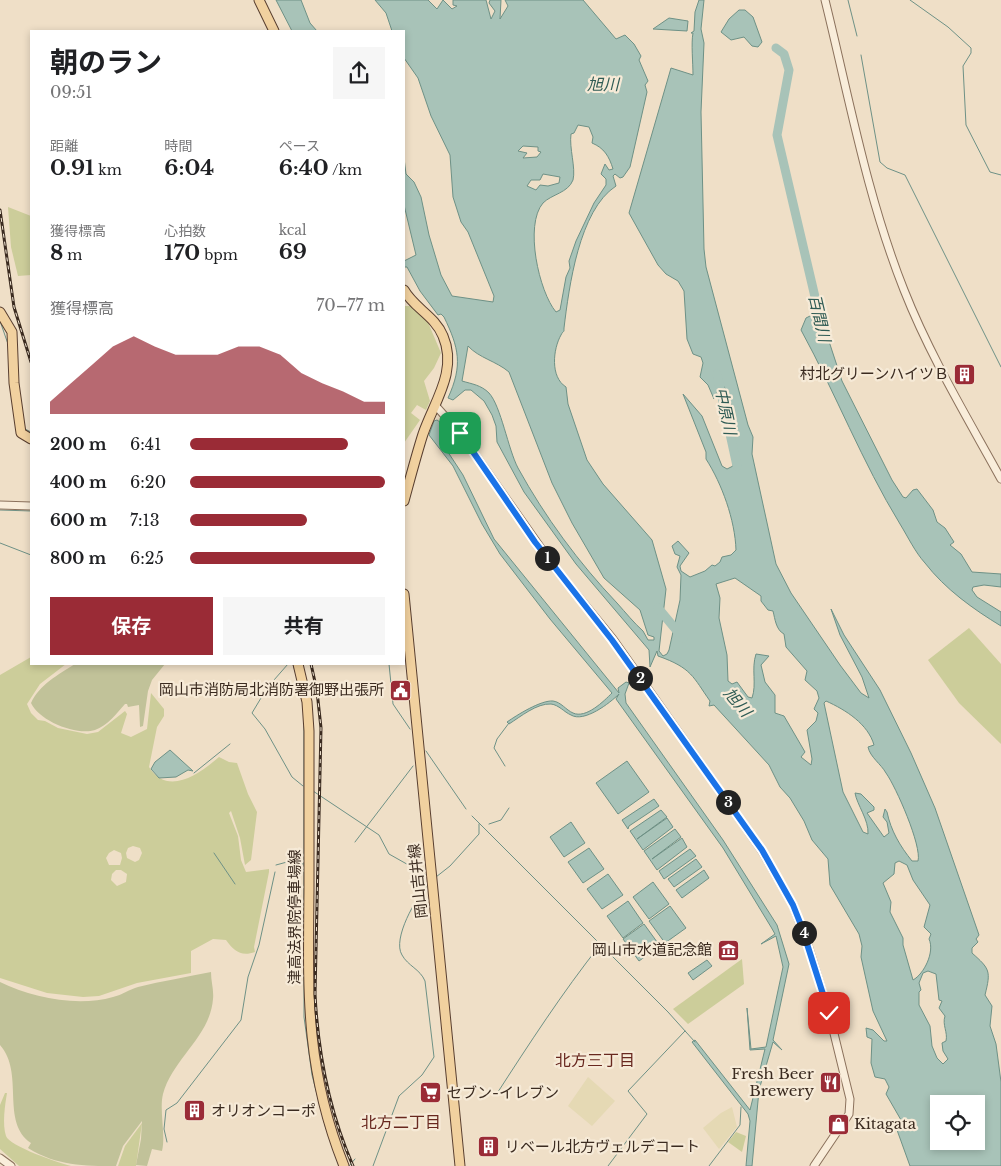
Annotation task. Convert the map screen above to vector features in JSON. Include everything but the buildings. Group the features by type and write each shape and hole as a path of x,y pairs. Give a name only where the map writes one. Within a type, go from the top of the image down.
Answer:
{"main road":[{"path":"259,0 274,30"},
{"path":"405,292 436,323 444,336 448,350 446,380 423,434 405,497"},
{"path":"0,312 12,332 14,383 21,433 30,438"},
{"name":"岡山吉井線","path":"405,604 460,1166"},
{"name":"津高法界院停車場線","path":"298,665 308,713 308,991 310,1035 323,1102 344,1166"}],"street":[{"path":"825,0 870,186 903,288 928,346 1001,479"},
{"path":"435,405 460,433 555,568 612,640 696,755 762,850 793,905 808,945 829,1013 850,1099 849,1114 814,1166"},
{"path":"0,505 30,506"},
{"path":"0,1158 11,1166"}],"shaded area":[{"path":"588,1077 615,1101 592,1126 568,1106"},
{"path":"732,1107 737,1127 719,1149 703,1128 721,1113"}],"green space":[{"path":"8,207 30,216 30,275 18,276 11,247"},
{"path":"405,306 412,306 427,320 441,353 434,368 424,381 430,401 426,410 417,405 411,413 420,420 405,442"},
{"path":"969,628 1001,664 1001,744 959,703 928,660"},
{"path":"30,658 30,665 65,665 40,684 27,704 31,713 38,720 45,721 58,728 87,734 98,732 125,711 127,714 121,733 131,737 147,729 151,693 164,709 164,716 157,727 149,767 157,776 174,782 184,780 193,776 219,757 229,762 237,763 248,794 257,812 251,860 245,865 240,838 231,811 229,813 238,836 241,860 246,872 269,869 254,947 255,952 246,954 238,952 226,940 213,939 191,951 191,973 137,983 99,996 83,997 47,993 0,978 0,675","holes":["133,846 140,848 142,853 139,860 135,862 127,858 128,848","114,850 121,853 120,865 109,865 106,858","116,870 121,870 127,874 126,882 117,886 111,880 112,874"]},
{"path":"73,665 164,665 152,680 148,691 143,726 140,727 139,705 128,707 127,704 104,726 95,730 79,731 69,729 50,721 35,710 31,703 39,690 50,680"},
{"path":"742,959 744,984 688,1024 673,1009"},
{"path":"211,972 213,996 210,1013 205,1025 168,1081 162,1100 162,1151 152,1149 147,1166 136,1165 142,1121 123,1146 116,1166 60,1162 28,1148 31,1143 22,1134 14,1110 11,1069 7,1056 0,1045 0,982 41,996 70,1001 85,1001 113,997 138,987"},
{"path":"5,1093 7,1093 4,1126 9,1140 35,1154 71,1166 19,1166 0,1149 0,1105"},
{"path":"142,1123 136,1166 118,1166 125,1146"},
{"path":"736,1132 746,1136 742,1152 728,1142"}],"water":[{"path":"276,0 301,0 310,23 316,30 291,30"},
{"name":"旭川","path":"375,0 428,0 437,9 443,0 452,9 457,6 453,5 453,0 486,0 491,19 495,11 489,3 490,0 501,0 500,19 508,6 505,0 583,0 616,39 625,35 634,44 641,56 639,60 648,81 645,85 647,92 630,167 623,177 620,178 615,174 613,176 616,186 603,197 585,231 573,271 564,331 558,341 554,362 557,377 566,387 568,404 587,460 603,484 652,540 666,589 659,651 663,656 669,650 680,600 681,575 677,567 680,556 675,554 672,546 678,541 689,553 680,566 681,571 690,577 705,571 712,565 715,566 722,557 731,555 736,550 727,503 706,459 706,452 683,394 702,416 722,466 727,469 733,466 734,447 734,422 729,397 725,388 720,383 714,399 708,385 700,377 703,363 701,357 693,354 687,339 684,291 678,281 666,274 658,265 629,213 671,68 693,75 693,33 691,33 694,31 695,12 699,0 704,0 701,29 704,43 701,112 706,267 748,425 753,437 752,454 776,564 791,593 840,665 861,693 869,698 862,677 840,635 831,609 844,635 880,690 935,808 979,935 976,939 978,942 972,948 972,953 988,971 985,995 992,1006 990,1026 996,1044 1001,1082 1001,1166 910,1166 897,1130 901,1120 886,1094 889,1087 885,1079 875,1077 871,1063 872,1039 867,1037 866,1028 873,1030 884,1041 887,1041 873,1011 861,957 862,946 859,934 830,885 828,859 812,840 804,821 790,798 780,787 769,765 714,705 709,706 710,701 695,679 685,669 658,656 657,651 650,667 649,650 576,564 524,492 497,442 496,426 484,401 471,390 465,390 453,400 448,398 456,376 457,366 456,348 453,338 444,317 441,314 438,315 420,291 407,267 405,267 405,260 416,255 405,209 405,166 406,174 414,182 421,197 429,235 441,275 452,296 493,302 494,296 468,232 461,222 453,197 450,155 431,116 418,78 405,59 405,30 392,30 386,13","holes":["578,125 589,127 593,137 592,143 606,153 613,169 609,170 605,164 601,174 606,179 606,185 594,203 576,241 569,261 570,268 566,277 560,310 556,312 544,290 539,275 534,242 535,226 537,213 543,203 564,191 573,180 571,134 574,133","523,146 538,147 538,151 541,152 537,157 523,158 527,153 518,151","543,174 560,177 559,183 548,186 540,185 536,190 527,186 531,180 540,180","468,346 477,354 509,372 552,483 572,523 604,578 640,610 648,635 654,637 654,640 648,640 643,631 603,588 563,539 518,468 501,417 489,393 483,388 462,381","735,578 761,596 761,601 768,610 773,611 775,621 784,634 786,647 807,671 805,680 817,691 819,698 814,709 818,713 816,721 807,730 812,759 811,765 801,757 805,752 784,716 775,713 775,695 765,682 761,665 769,656 756,654 752,698 748,697 737,682 732,684 728,681 727,655 719,618 720,598 716,584","826,701 855,719 871,737 874,745 868,747 869,751 886,773 902,803 916,843 918,861 912,861 900,844 885,809 883,817 887,822 889,833 884,837 867,813 874,810 874,807 861,794 855,793 867,823 868,834 863,832 843,792 824,703","899,861 907,865 913,880 930,905 924,927 931,934 929,939 931,950 924,968 913,980 903,945 903,938 890,912 891,902 883,883 894,874 895,863","928,971 936,974 939,1000 942,1001 939,1008 945,1016 946,1038 946,1041 942,1043 943,1051 948,1059 943,1064 937,1058 932,1046 930,1026 919,1005 919,992 921,990 919,983 923,973"]},
{"path":"739,10 745,10 753,17 762,42 758,47 752,46 744,37 731,40 721,32 729,19"},
{"path":"669,18 688,21 687,31 653,29"},
{"path":"814,314 817,320 822,320 842,381 892,480 903,497 906,498 913,490 917,489 933,510 937,522 945,528 954,542 950,545 961,554 972,572 1001,574 1001,587 984,585 973,587 972,590 977,597 1001,612 1001,626 950,590 921,559 912,544 873,477 801,330 806,318"},
{"path":"434,421 440,422 444,446 463,475 494,539 619,693 618,688 626,682 629,683 625,694 626,703 723,840 777,925 789,964 773,1040 782,1050 773,1042 759,1090 752,1166 746,1166 750,1121 748,1114 692,1042 695,1040 750,1110 765,1049 750,1050 747,1008 751,1049 766,1047 783,967 776,936 761,944 775,934 723,848 616,699 619,694 603,707 583,716 576,717 557,706 546,704 529,711 509,724 507,722 529,708 548,701 559,703 573,713 583,714 594,708 612,693 550,619 500,554 482,524 453,466 429,435"},
{"path":"170,750 193,771 188,770 176,777 159,778 151,769 155,762"},
{"path":"627,761 649,792 618,814 596,783"},
{"path":"654,799 659,806 629,826 628,829 622,820"},
{"path":"661,810 667,817 637,839 667,818 673,827 643,850 630,831"},
{"path":"571,822 585,843 564,857 550,837"},
{"path":"675,829 681,837 652,859 682,838 687,847 657,870 644,851"},
{"path":"589,848 604,869 583,883 568,862"},
{"path":"690,849 696,856 664,879 659,871"},
{"path":"696,859 702,867 674,887 668,879"},
{"path":"704,870 709,878 682,898 676,890"},
{"path":"608,874 623,895 602,909 587,889"},
{"path":"653,882 669,904 649,919 633,897"},
{"path":"628,901 643,923 623,938 607,916"},
{"path":"670,906 686,928 665,943 649,921"},
{"path":"644,924 660,946 639,961 623,939"},
{"path":"707,960 712,966 693,980 688,973"}],"waterway":[{"path":"848,0 857,36"},
{"path":"910,0 948,27 971,48 971,53 963,66 966,125 990,172 1001,175"},
{"name":"百間川","path":"776,48 784,54 789,70 777,135 823,331"},
{"path":"861,55 880,162 887,168 905,175 1001,367"},
{"path":"0,321 8,344"},
{"path":"9,370 16,426"},
{"name":"中原川","path":"717,374 737,466"},
{"path":"25,429 30,432"},
{"path":"0,510 30,511"},
{"path":"0,543 30,555"},
{"name":"旭川","path":"658,608 683,638"},
{"path":"287,665 267,688 252,713 265,729 292,777 303,786"},
{"path":"293,665 297,678"},
{"path":"389,665 393,704 410,729"},
{"path":"302,698 303,707"},
{"path":"505,766 494,748 497,739 509,723"},
{"path":"304,726 304,1017 312,1075 326,1129"},
{"path":"194,773 230,744"},
{"path":"426,751 466,809"},
{"path":"355,842 413,766"},
{"path":"313,791 379,835 389,854 428,876"},
{"path":"489,824 501,820 509,808"},
{"path":"472,816 668,1012 695,1042"},
{"path":"436,877 450,866 479,834 479,824"},
{"path":"214,853 235,884"},
{"path":"276,865 287,862"},
{"path":"297,863 304,864"},
{"path":"167,1142 164,1129 166,1110 177,1103 241,1020 248,977 259,945 275,872"},
{"path":"373,1166 399,1096 422,1075 434,1057 425,981 420,973 405,959 400,948 400,939 407,919 417,899 428,885"},
{"path":"496,1095 559,1000 600,945"},
{"path":"608,1166 647,1114 628,1091 685,1031"},
{"path":"709,1166 740,1125 741,1107"},
{"path":"349,1166 355,1159"}],"railway":[{"path":"0,210 14,307 30,359"},
{"path":"311,665 317,691 321,728 315,994 326,1082 337,1124 353,1166"}],"place":[{"name":"村北グリーンハイツＢ","path":"965,374"},
{"name":"岡山市消防局北消防署御野出張所","path":"400,690"},
{"name":"岡山市水道記念館","path":"728,950"},
{"name":"Fresh Beer Brewery","path":"830,1083"},
{"name":"セブン-イレブン","path":"431,1093"},
{"name":"オリオンコーポ","path":"195,1111"},
{"name":"Kitagata","path":"838,1124"},
{"name":"リベール北方ヴェルデコート","path":"489,1147"}],"district":[{"name":"北方三丁目","path":"595,1060"},
{"name":"北方二丁目","path":"401,1122"}],"route":[{"path":"460,433 488,469 535,542 612,640 696,755 762,850 793,905 808,945 829,1013"}]}
